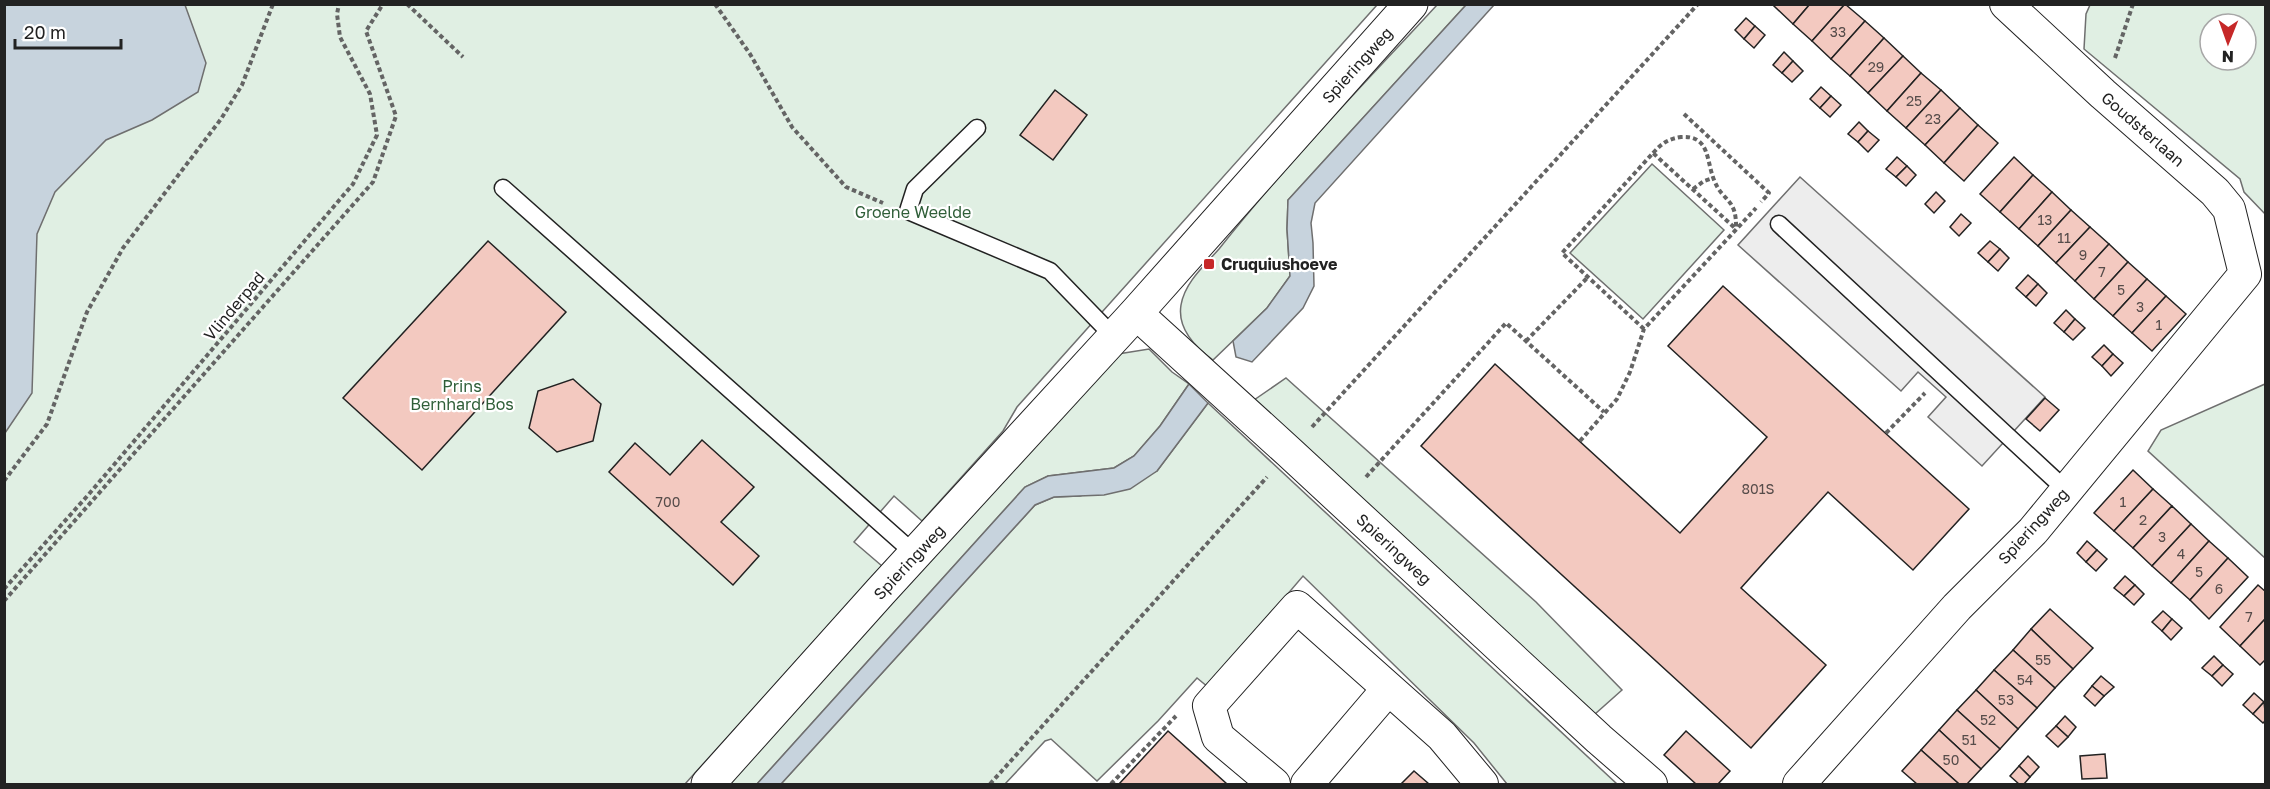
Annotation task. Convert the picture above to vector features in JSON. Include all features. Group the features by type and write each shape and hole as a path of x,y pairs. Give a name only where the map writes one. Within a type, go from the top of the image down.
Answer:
{"street":[{"name":"Spieringweg","path":"708,784 1136,313 1411,4"},
{"name":"Goudsterlaan","path":"2006,4 2103,94 2215,192 2229,209 2255,273"},
{"name":"Spieringweg","path":"1799,784 1957,607 2032,531 2255,273"},
{"name":"Spieringweg","path":"1136,313 1599,739 1651,784"},
{"path":"1274,784 1218,738 1209,706 1297,607 1442,736 1482,784"},
{"path":"1307,784 1388,689"}],"lane":[{"path":"977,128 915,189 908,211 1050,271 1114,337"},
{"path":"503,188 916,555"},
{"path":"1779,224 2066,490"}],"path":[{"path":"4,481 47,424 87,312 123,248 222,119 242,85 273,4"},
{"name":"Vlinderpad","path":"4,589 89,494 353,184 377,135 370,94 340,37 337,14 339,4"},
{"path":"4,601 373,182 396,116 366,31 383,4"},
{"path":"407,4 463,57"},
{"path":"715,4 750,54 792,127 846,187 888,206 908,211"},
{"path":"990,784 1698,4"},
{"path":"2103,94 2133,4"},
{"path":"1580,441 1617,399 1630,372 1644,329 1769,193 1684,114"},
{"path":"1698,140 1705,133"},
{"path":"1644,329 1562,253 1663,142 1692,137 1698,140 1706,151 1713,178 1732,202 1737,213 1736,229"},
{"path":"1653,153 1736,229"},
{"path":"1693,189 1713,178"},
{"path":"1526,341 1587,277"},
{"path":"1343,502 1506,323 1604,412"},
{"path":"1886,434 1942,375"},
{"path":"1111,784 1192,698 1209,706"}],"green space":[{"name":"Prins Bernhard Bos","path":"5,5 1377,5 1017,407 1003,431 922,521 894,496 854,542 882,566 685,784 5,784"},
{"path":"1437,5 1466,5 1288,200 1290,276 1267,308 1213,360 1189,337 1182,322 1181,305 1191,281 1298,155"},
{"path":"2090,5 2265,5 2265,214 2244,192 2240,179 2084,49 2086,14"},
{"path":"1652,164 1724,230 1643,319 1570,253"},
{"path":"1149,349 1172,372 1189,384 1160,426 1134,456 1114,468 1048,476 1025,487 757,784 726,784 1118,354"},
{"path":"1286,378 1536,602 1622,690 1595,714 1323,468 1254,400"},
{"path":"2265,384 2265,558 2148,451 2161,430"},
{"path":"1208,403 1617,784 1507,784 1474,743 1303,576 1208,687 1197,678 1158,721 1097,781 1051,739 1045,741 1005,784 781,784 1035,505 1054,497 1080,496 1157,471"}],"shaded area":[{"path":"5,4 185,5 206,63 198,92 152,120 106,140 55,192 37,234 32,393 5,433"},
{"path":"1466,5 1494,5 1315,203 1311,223 1314,286 1303,308 1252,362 1236,357 1233,341 1267,308 1290,276 1288,200"},
{"path":"1800,177 2045,397 1982,466 1928,417 1946,397 1918,372 1901,391 1738,245"},
{"path":"1189,384 1208,403 1157,471 1130,489 1104,495 1054,497 1035,505 781,784 757,784 1025,487 1048,476 1114,468 1134,456 1160,426"}],"building":[{"path":"1775,4 1810,4 1793,24 1774,6"},
{"path":"1810,4 1845,4 1812,41 1793,24"},
{"path":"1845,4 1865,21 1831,59 1812,41"},
{"path":"1746,18 1755,26 1744,39 1735,30"},
{"path":"1865,21 1884,38 1850,76 1831,59"},
{"path":"1755,26 1765,35 1754,48 1744,39"},
{"path":"1884,38 1903,56 1868,93 1850,76"},
{"path":"1784,52 1793,61 1782,73 1773,65"},
{"path":"1903,56 1921,73 1887,111 1868,93"},
{"path":"1793,61 1803,71 1792,82 1782,73"},
{"path":"1921,73 1941,90 1906,128 1887,111"},
{"path":"1821,87 1831,96 1820,108 1810,99"},
{"path":"1055,90 1087,115 1053,160 1020,135"},
{"path":"1941,90 1960,108 1925,145 1906,128"},
{"path":"1831,96 1841,105 1830,117 1820,108"},
{"path":"1960,108 1978,125 1944,163 1925,145"},
{"path":"1859,122 1868,131 1858,142 1848,134"},
{"path":"1978,125 1998,143 1964,181 1944,163"},
{"path":"1868,131 1879,140 1868,152 1858,142"},
{"path":"1897,157 1907,166 1896,177 1886,169"},
{"path":"2014,157 2033,175 2000,212 1980,194"},
{"path":"1907,166 1916,175 1906,186 1896,177"},
{"path":"2033,175 2052,192 2019,229 2000,212"},
{"path":"1936,192 1945,201 1934,213 1925,204"},
{"path":"2052,192 2071,210 2038,246 2019,229"},
{"path":"2071,210 2090,227 2056,263 2038,246"},
{"path":"1961,214 1971,223 1959,236 1950,227"},
{"path":"2090,227 2109,244 2075,281 2056,263"},
{"path":"488,241 566,312 422,470 343,398"},
{"path":"1990,241 2000,249 1988,262 1978,253"},
{"path":"2109,244 2128,262 2094,299 2075,281"},
{"path":"2000,249 2009,258 1998,271 1988,262"},
{"path":"2128,262 2147,279 2113,316 2094,299"},
{"path":"2028,275 2038,284 2026,297 2016,288"},
{"path":"2147,279 2166,296 2132,333 2113,316"},
{"path":"2038,284 2047,293 2036,306 2026,297"},
{"path":"1723,286 1969,509 1913,570 1828,492 1741,588 1826,665 1751,748 1421,446 1495,364 1680,533 1767,437 1668,346"},
{"path":"2166,296 2186,314 2152,351 2132,333"},
{"path":"2066,310 2075,319 2064,332 2054,323"},
{"path":"2075,319 2085,328 2073,340 2064,332"},
{"path":"2104,345 2113,354 2102,366 2092,357"},
{"path":"2113,354 2123,363 2111,376 2102,366"},
{"path":"573,379 601,404 593,441 557,452 529,428 538,391"},
{"path":"2045,398 2059,410 2040,431 2026,419"},
{"path":"702,440 754,487 721,522 759,556 733,585 609,472 635,443 670,475"},
{"path":"2133,470 2153,489 2114,531 2094,513"},
{"path":"2153,489 2172,506 2133,548 2114,531"},
{"path":"2172,506 2191,524 2152,566 2133,548"},
{"path":"2191,524 2209,541 2171,583 2152,566"},
{"path":"2087,541 2097,550 2086,562 2077,553"},
{"path":"2209,541 2228,558 2190,600 2171,583"},
{"path":"2097,550 2107,559 2096,571 2086,562"},
{"path":"2228,558 2248,577 2209,619 2190,600"},
{"path":"2125,576 2135,585 2124,596 2114,588"},
{"path":"2135,585 2144,594 2134,605 2124,596"},
{"path":"2258,585 2266,592 2266,618 2240,646 2220,627"},
{"path":"2050,609 2093,648 2073,669 2031,629"},
{"path":"2163,611 2172,619 2162,631 2152,622"},
{"path":"2266,618 2266,659 2260,665 2240,646"},
{"path":"2172,619 2182,628 2171,640 2162,631"},
{"path":"2031,629 2073,669 2055,688 2013,650"},
{"path":"2013,650 2055,688 2037,708 1994,670"},
{"path":"2214,656 2223,665 2212,676 2202,668"},
{"path":"2223,665 2233,674 2222,686 2212,676"},
{"path":"1994,670 2037,708 2018,729 1976,690"},
{"path":"2101,676 2114,687 2104,696 2092,686"},
{"path":"2092,686 2104,696 2095,706 2084,696"},
{"path":"1976,690 2018,729 2000,749 1957,710"},
{"path":"2254,693 2264,702 2253,714 2243,705"},
{"path":"2264,702 2266,720 2263,723 2253,714"},
{"path":"1957,710 2000,749 1981,769 1939,730"},
{"path":"2065,716 2076,727 2068,737 2056,726"},
{"path":"2056,726 2068,737 2058,747 2046,736"},
{"path":"1939,730 1981,769 1967,784 1959,784 1921,750"},
{"path":"1168,731 1227,784 1119,784"},
{"path":"1686,731 1730,771 1718,784 1696,784 1664,755"},
{"path":"1921,750 1959,784 1917,784 1902,771"},
{"path":"2105,754 2107,778 2082,779 2080,756"},
{"path":"2028,756 2039,767 2030,777 2019,766"},
{"path":"2019,766 2030,777 2024,784 2019,784 2010,776"},
{"path":"1414,771 1429,784 1401,784"}],"place":[{"name":"Cruquiushoeve","path":"1209,264"}],"park label":[{"name":"Groene Weelde","path":"913,212"}]}
